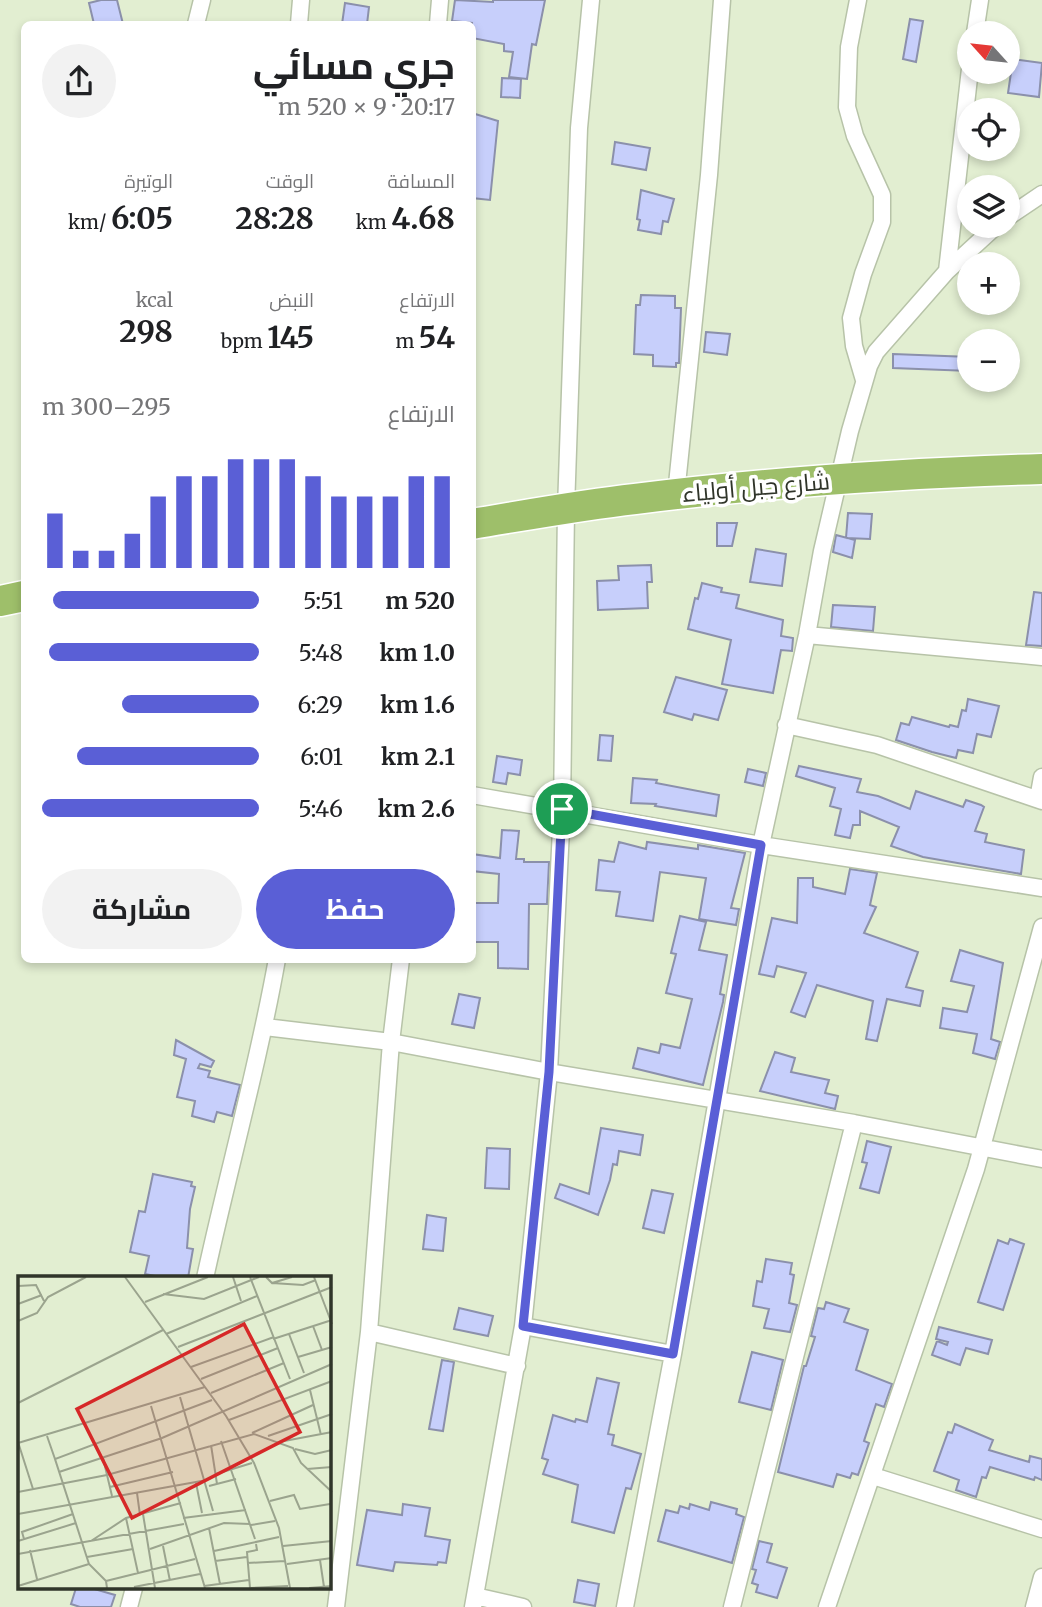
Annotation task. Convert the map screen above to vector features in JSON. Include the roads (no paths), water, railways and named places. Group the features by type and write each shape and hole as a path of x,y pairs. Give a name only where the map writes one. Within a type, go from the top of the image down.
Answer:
{"highway":[{"name":"شارع جبل أولياء","path":"476,523 676,494 840,480 1042,469"},
{"path":"0,601 21,598"}],"street":[{"path":"197,21 202,0"},
{"path":"299,21 302,0"},
{"path":"438,21 440,0"},
{"path":"523,1607 474,1601 523,1326 549,1072 562,809 566,509 579,128 591,0"},
{"path":"676,494 709,175 722,0"},
{"path":"858,0 849,47 848,107 855,136 882,195 882,222 863,274 851,318 854,346 865,382"},
{"path":"977,21 980,0"},
{"path":"947,271 968,84"},
{"path":"1020,208 1041,193"},
{"path":"625,1607 673,1354 761,845 807,635 822,551 850,431 869,366 876,352 947,271 983,238"},
{"path":"807,635 1042,657"},
{"path":"786,724 877,745 1040,800 1042,777"},
{"path":"476,796 761,845 1042,888"},
{"path":"827,1607 983,1147 1034,987 1042,927"},
{"path":"205,1276 230,1163 265,1027 276,963"},
{"path":"336,1607 369,1332 391,1042 401,963"},
{"path":"265,1027 391,1042 549,1072 854,1123 1042,1159"},
{"path":"732,1607 854,1123"},
{"path":"523,1326 673,1354"},
{"path":"369,1332 517,1366"},
{"path":"873,1476 1042,1529"},
{"path":"1034,1607 1042,1577"},
{"path":"129,1607 133,1590"}]}
